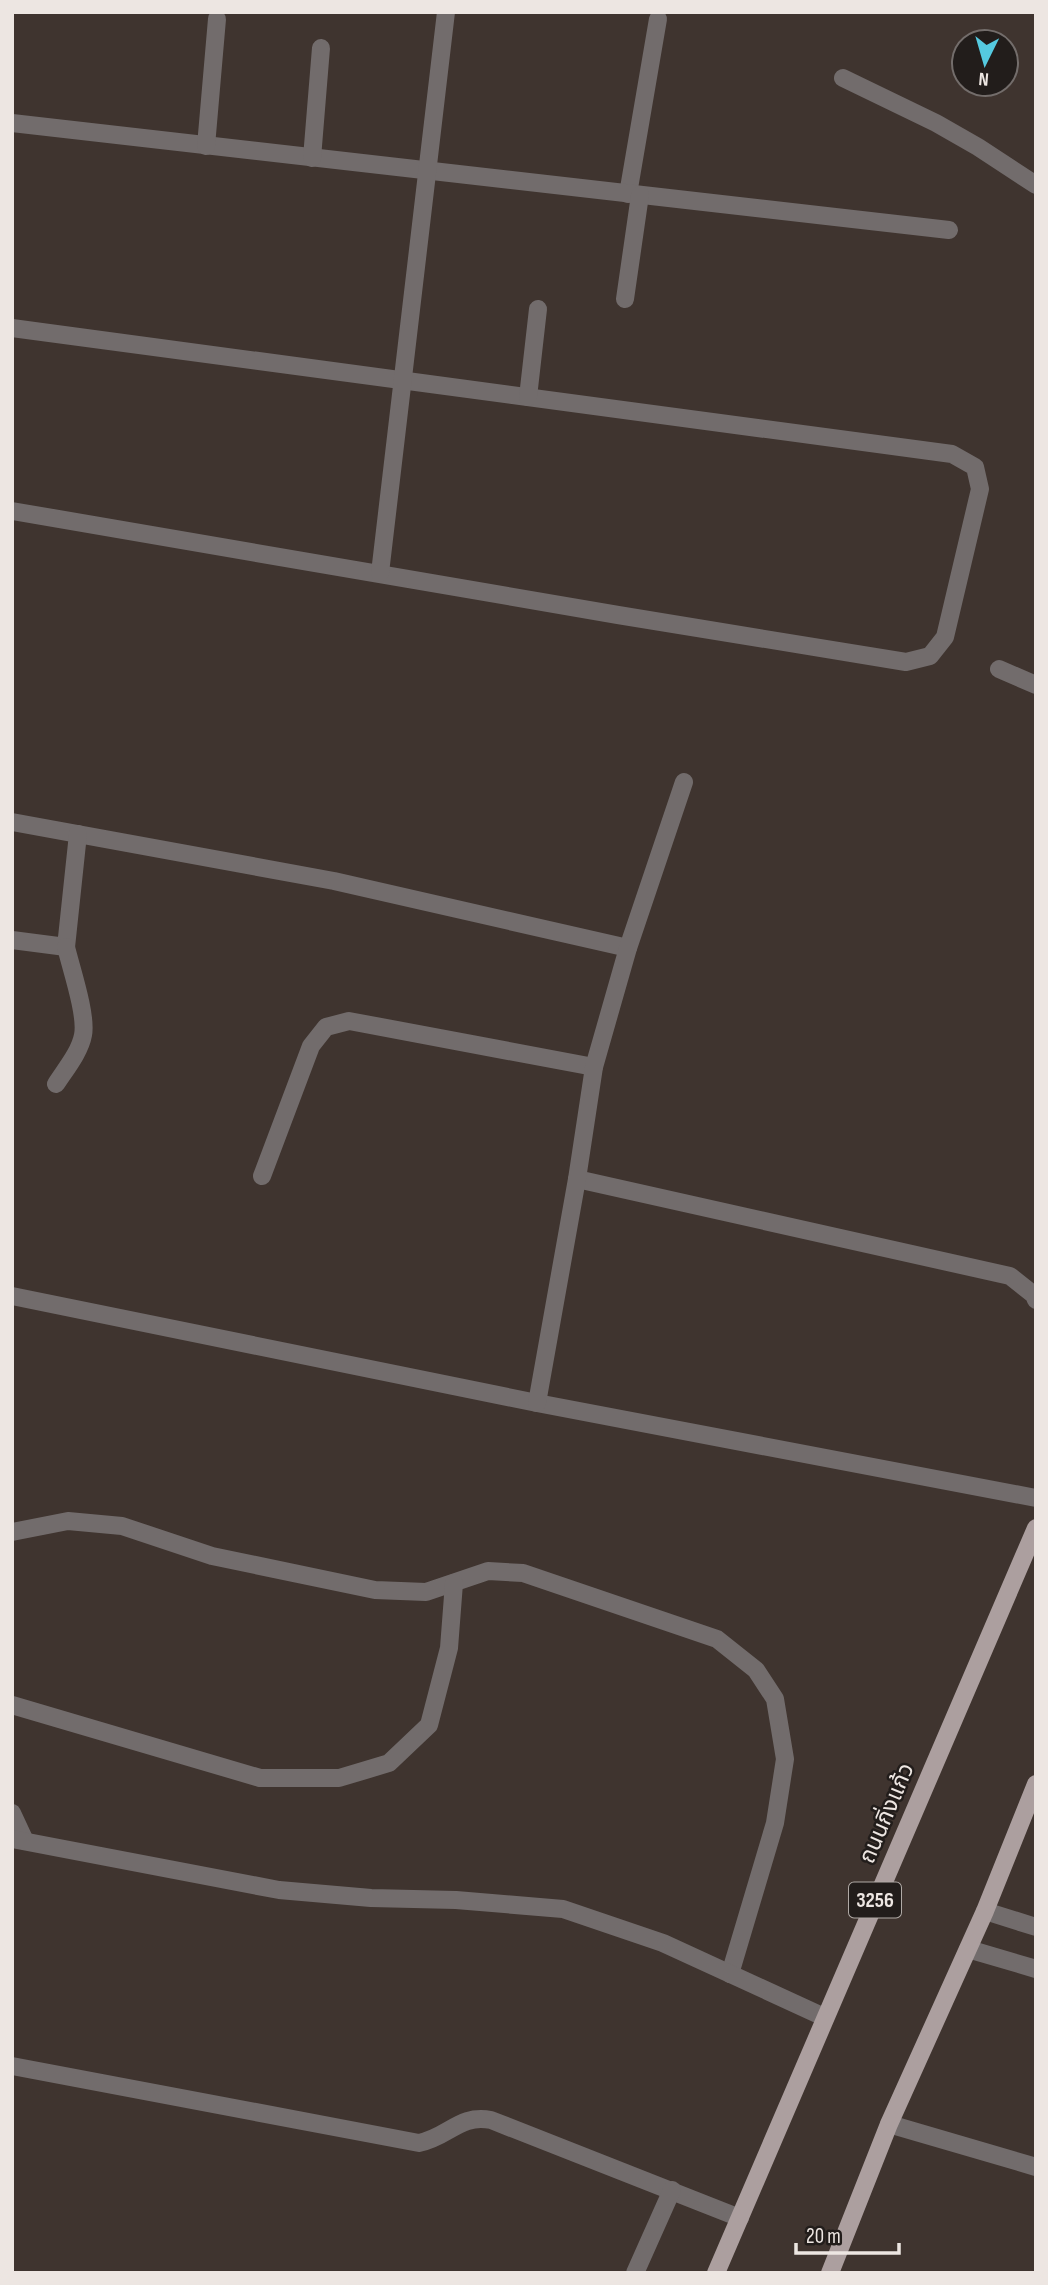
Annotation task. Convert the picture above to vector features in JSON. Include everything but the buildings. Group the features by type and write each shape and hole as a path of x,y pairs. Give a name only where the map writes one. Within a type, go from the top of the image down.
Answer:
{"main road":[{"name":"ถนนกิ่งแก้ว","path":"716,2273 1036,1528"},
{"path":"836,2272 889,2124 985,1911 1036,1784"}],"street":[{"path":"380,573 446,12"},
{"path":"206,146 218,19"},
{"path":"625,299 634,195 658,19"},
{"path":"312,158 321,48"},
{"path":"843,78 978,146 1036,184"},
{"path":"12,123 948,230"},
{"path":"528,397 538,309"},
{"path":"12,328 952,454 975,467 980,489 945,637 930,656 906,662 12,511"},
{"path":"999,669 1036,685"},
{"path":"537,1403 594,1067 628,948 684,782"},
{"path":"12,822 334,881 628,948"},
{"path":"56,1084 74,1057 83,1035 82,1013 66,947 78,834"},
{"path":"12,940 66,947"},
{"path":"262,1176 311,1046 326,1027 349,1021 594,1067"},
{"path":"577,1179 1010,1276 1034,1295 1036,1300"},
{"path":"12,1296 537,1403 1036,1499"},
{"path":"12,1532 68,1521 122,1526 212,1556 375,1590 426,1592 488,1572 523,1573 717,1639 756,1670 775,1699 785,1759 775,1823 730,1974"},
{"path":"12,1705 260,1778 340,1778 389,1763 429,1725 449,1648 454,1583"},
{"path":"12,1812 18,1840 279,1890 563,1909 663,1943 824,2017"},
{"path":"985,1911 1036,1927"},
{"path":"968,1949 1036,1969"},
{"path":"12,2066 419,2143 445,2134 463,2120 491,2120 740,2218"},
{"path":"889,2124 1036,2167"},
{"path":"635,2273 672,2190"}]}
